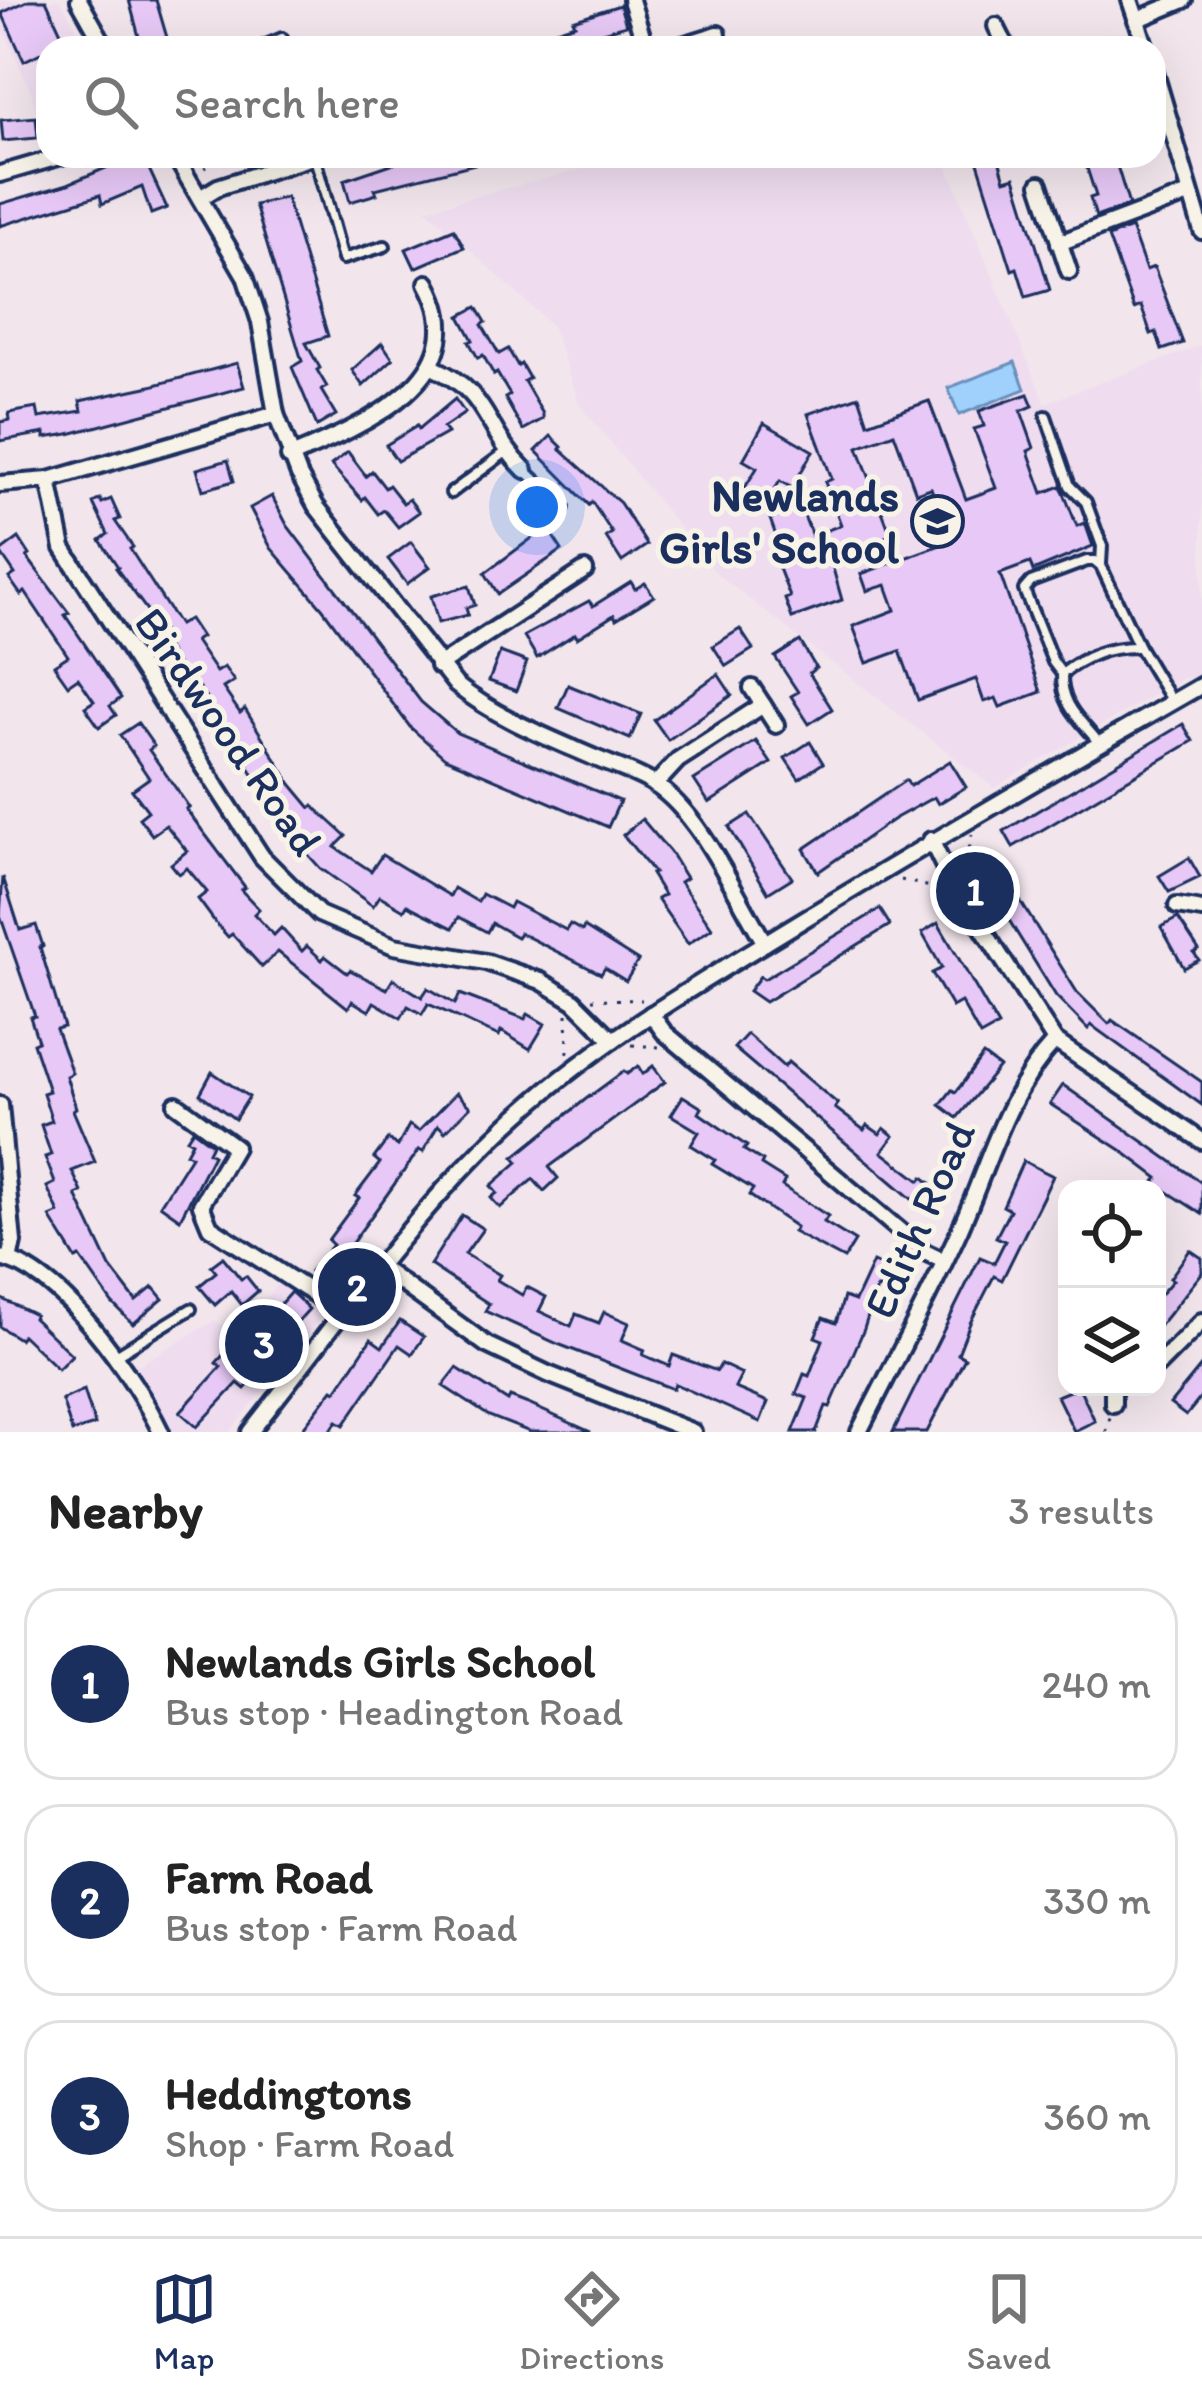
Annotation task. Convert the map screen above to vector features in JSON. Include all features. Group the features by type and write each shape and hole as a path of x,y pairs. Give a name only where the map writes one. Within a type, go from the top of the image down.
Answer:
{"street":[{"path":"79,0 99,36"},
{"path":"631,0 642,36"},
{"path":"1130,0 1142,36"},
{"path":"1136,20 1184,0"},
{"path":"996,26 1001,36"},
{"path":"714,36 718,34"},
{"path":"1166,126 1202,231"},
{"path":"0,174 36,164"},
{"path":"182,168 245,276 260,322 276,414 290,457 316,506 438,666 480,704 656,785 698,830 765,943"},
{"path":"200,198 270,168"},
{"path":"1040,184 1069,271"},
{"path":"1059,243 1189,194"},
{"path":"290,457 329,440 413,388 430,366 442,332 440,307 427,283"},
{"path":"430,366 458,379 474,394 506,452 525,470"},
{"path":"0,484 49,480 276,414"},
{"name":"Birdwood Road","path":"49,480 63,548 262,856 319,914 394,946 486,962 541,981 574,1001 610,1042"},
{"path":"438,666 585,570"},
{"path":"250,1432 438,1198 505,1127 610,1042 932,840 1202,685"},
{"path":"752,688 776,725"},
{"path":"656,785 678,760 763,705"},
{"path":"932,840 954,884 1055,1041 1202,1141"},
{"path":"1177,906 1202,910"},
{"path":"651,1014 664,1032 925,1252 944,1261"},
{"name":"Edith Road","path":"860,1432 944,1261 1002,1119 1055,1041"},
{"path":"176,1104 236,1147 201,1204 210,1227 345,1314"},
{"path":"0,1105 13,1242 5,1260 40,1278 116,1355 161,1432"},
{"path":"381,1268 487,1345 693,1432"},
{"path":"1166,1357 1202,1321"},
{"path":"1113,1396 1113,1404"}],"lane":[{"path":"318,168 343,259 385,246"},
{"path":"1046,416 1070,486 1086,502 1102,546 1101,566"},
{"path":"451,493 506,452"},
{"path":"525,470 564,507"},
{"path":"1100,744 1073,716 1061,692 1062,674 1052,662 1025,585 1095,560 1172,702"},
{"path":"1062,674 1118,646 1139,647"},
{"path":"116,1355 190,1309"}],"path":[{"path":"205,168 218,187"},
{"path":"610,1042 684,1048"}],"shaded area":[{"path":"60,0 81,36 36,36 36,108 0,23 0,1"},
{"name":"Newlands Girls' School","path":"587,168 948,168 1045,403 1202,345 1202,677 1183,678 994,788 718,575 579,404 552,326 426,209"},
{"path":"280,1279 328,1308 230,1432 166,1432 133,1368 214,1321 242,1336"}],"water":[{"path":"1015,362 1025,389 959,415 948,388"}],"building":[{"path":"29,0 46,0 63,36 36,36 36,55 24,61 2,13"},
{"path":"129,0 156,0 166,36 139,36"},
{"path":"620,5 626,25 589,36 537,36 575,24 573,20"},
{"path":"36,117 36,138 3,141 1,120"},
{"path":"106,168 149,168 167,208 151,214 142,187 102,204 100,195 0,226 0,204"},
{"path":"380,168 459,168 375,189 377,194 350,202 344,180"},
{"path":"980,168 1002,168 1005,180 1015,177 1050,290 1026,297 1017,268 1012,270"},
{"path":"1087,168 1118,168 1129,205 1096,217 1090,198 1096,196"},
{"path":"286,197 328,336 306,343 327,387 321,390 336,415 317,426 292,367 302,361 255,205"},
{"path":"1131,228 1146,270 1154,267 1183,343 1162,350 1141,306 1134,309 1108,237"},
{"path":"454,229 464,247 415,268 406,249"},
{"path":"477,307 499,354 508,349 521,364 529,378 524,381 543,414 543,419 523,430 497,373 483,355 478,358 469,342 473,340 460,316"},
{"path":"382,343 393,359 363,386 352,370"},
{"path":"237,363 244,387 69,434 0,441 0,422 10,420 9,413 37,408 39,418 82,411 80,401"},
{"path":"1028,394 1033,406 1021,411 1034,448 1028,451 1043,493 1061,486 1077,526 1085,523 1093,546 1033,571 1030,563 1000,574 1041,692 1000,707 996,698 984,702 976,679 918,700 900,651 867,663 853,626 895,610 886,585 867,591 861,574 951,541 931,488 916,493 894,433 858,447 891,535 830,558 842,600 792,618 785,599 790,597 772,550 780,547 770,519 801,508 812,536 841,525 825,482 832,479 808,414 859,396 868,423 929,401 966,499 996,488 974,429 984,426 979,411"},
{"path":"455,399 465,413 443,428 447,433 397,461 386,445 419,429"},
{"path":"764,423 813,451 792,488 780,481 759,515 736,502 757,468 743,460"},
{"path":"551,436 620,503 647,545 622,562 606,537 612,533 592,502 589,505 536,451"},
{"path":"348,452 366,476 372,471 385,488 389,485 403,503 409,499 419,512 398,527 384,510 378,514 331,465"},
{"path":"228,460 234,481 203,490 197,469"},
{"path":"272,496 287,525 421,702 457,733 620,801 608,827 445,758 410,727 323,609 271,548 250,508"},
{"path":"100,499 102,503 111,499 120,519 115,521 130,549 179,625 189,619 201,637 195,641 216,672 224,667 234,681 223,688 240,713 245,709 291,784 311,808 346,836 335,847 371,871 382,855 450,896 454,888 478,902 482,894 509,908 512,902 566,930 570,924 582,931 584,927 638,961 626,981 492,923 487,932 459,917 453,928 380,896 373,906 320,868 270,812 274,808 210,703 192,678 188,680 160,638 165,635 116,568 100,540 108,534 93,503"},
{"path":"547,527 562,550 498,594 485,573"},
{"path":"19,538 121,698 110,706 116,715 99,727 85,707 94,701 78,678 68,685 54,665 68,656 25,592 21,595 9,578 15,574 0,552"},
{"path":"411,542 430,567 407,584 388,559"},
{"path":"631,582 635,589 645,583 654,596 537,658 524,636 589,601 593,606"},
{"path":"469,586 475,605 466,608 468,615 438,623 431,596"},
{"path":"740,629 753,649 726,666 713,646"},
{"path":"800,641 816,668 809,673 832,709 809,724 791,696 798,692 775,657"},
{"path":"500,652 527,662 516,691 489,681"},
{"path":"718,674 732,695 668,740 654,720"},
{"path":"568,685 641,714 630,739 558,708"},
{"path":"138,723 186,809 245,887 241,890 259,909 254,914 274,935 281,928 302,951 307,946 322,960 325,956 347,973 350,970 387,989 393,979 422,997 428,988 455,1004 460,994 525,1019 528,1014 545,1024 530,1049 501,1031 499,1036 428,1004 422,1014 408,1006 401,1018 374,1002 369,1011 352,1001 348,1008 278,952 262,967 215,922 198,899 207,892 187,868 179,874 171,864 187,851 166,825 152,835 139,818 148,811 132,790 149,778 120,735"},
{"path":"1183,724 1193,741 1013,847 1004,831"},
{"path":"756,741 771,763 709,803 694,780"},
{"path":"810,742 823,763 799,779 785,758"},
{"path":"950,761 966,787 938,804 934,797 894,819 818,872 804,849 906,780 910,786"},
{"path":"749,814 792,878 768,893 729,827"},
{"path":"642,819 670,852 686,878 680,882 712,928 688,944 657,899 664,895 654,873 623,835"},
{"path":"1189,858 1200,877 1169,892 1159,876"},
{"path":"3,877 20,930 36,925 43,946 64,1027 56,1029 72,1073 66,1076 73,1110 95,1162 72,1171 82,1192 76,1195 110,1267 136,1301 153,1287 163,1299 133,1324 80,1257 76,1259 50,1217 59,1213 47,1187 55,1183 45,1157 51,1155 41,1125 52,1121 43,1093 49,1091 33,1043 38,1041 30,1017 35,1016 0,915"},
{"path":"1006,878 1077,992 1109,1024 1112,1020 1202,1082 1202,1105 1091,1025 1088,1029 1056,996 989,888"},
{"path":"880,909 890,925 765,1002 749,991 760,976 764,979"},
{"path":"1178,918 1199,950 1194,953 1199,960 1184,968 1161,927"},
{"path":"938,923 998,1026 980,1036 961,1002 952,1007 932,973 942,968 922,933"},
{"path":"747,1034 784,1067 788,1062 864,1130 867,1125 880,1134 884,1128 894,1136 882,1152 941,1191 926,1211 734,1048"},
{"path":"983,1055 999,1067 957,1118 940,1105 952,1090 956,1092"},
{"path":"638,1066 643,1074 653,1066 665,1082 549,1167 558,1178 544,1191 533,1179 500,1208 491,1198 497,1193 491,1186 518,1162 514,1157 624,1071 627,1074"},
{"path":"212,1072 249,1097 235,1119 200,1094"},
{"path":"1063,1085 1202,1183 1202,1214 1166,1191 1166,1180 1156,1180 1121,1150 1050,1104"},
{"path":"456,1093 470,1107 445,1132 438,1125 423,1152 419,1150 324,1282 310,1271 333,1245 328,1240 380,1163 374,1158 388,1139 398,1146 409,1125 419,1131"},
{"path":"683,1096 747,1146 744,1150 763,1161 761,1165 785,1180 782,1186 828,1216 824,1222 855,1241 844,1259 793,1232 796,1227 749,1195 753,1189 691,1145 699,1132 671,1115"},
{"path":"193,1130 212,1144 208,1152 213,1155 180,1219 160,1205 191,1156 186,1153 192,1142 187,1139"},
{"path":"1023,1161 1053,1176 1042,1199 1002,1280 994,1276 970,1323 958,1354 965,1358 927,1432 893,1432 980,1257 994,1263 1005,1241 996,1237 1010,1210 1003,1206"},
{"path":"462,1215 483,1229 465,1254 522,1295 527,1287 546,1297 539,1311 571,1326 576,1314 599,1323 604,1312 629,1323 622,1340 645,1350 643,1355 669,1366 673,1355 717,1371 721,1364 742,1374 735,1388 768,1402 760,1422 485,1311 489,1304 430,1265"},
{"path":"1190,1250 1202,1258 1202,1273 1166,1318 1166,1288 1173,1280"},
{"path":"223,1257 258,1291 242,1305 231,1291 215,1305 199,1286 216,1272 211,1266"},
{"path":"873,1262 889,1269 830,1407 826,1406 816,1432 793,1432 807,1398 796,1394 823,1340 815,1337 823,1318 836,1323 844,1297 855,1301"},
{"path":"291,1292 309,1309 259,1365 263,1368 245,1389 238,1383 197,1427 180,1412 221,1367 216,1363 234,1343 240,1348"},
{"path":"0,1298 35,1315 72,1355 58,1369 22,1335 19,1339 0,1327"},
{"path":"400,1321 424,1337 412,1354 399,1345 344,1425 337,1421 334,1432 300,1432 336,1391 371,1339 382,1347"},
{"path":"1202,1365 1202,1396 1186,1416 1170,1404"},
{"path":"457,1368 508,1401 510,1397 591,1432 530,1432 489,1416 443,1386"},
{"path":"84,1390 95,1425 72,1432 62,1400"},
{"path":"1057,1396 1083,1396 1095,1421 1074,1431"}],"place":[{"name":"Newlands Girls' School","path":"938,521"},
{"name":"Newlands Girls School","path":"975,891"},
{"name":"Farm Road","path":"357,1287"},
{"name":"Heddingtons","path":"264,1344"}]}
